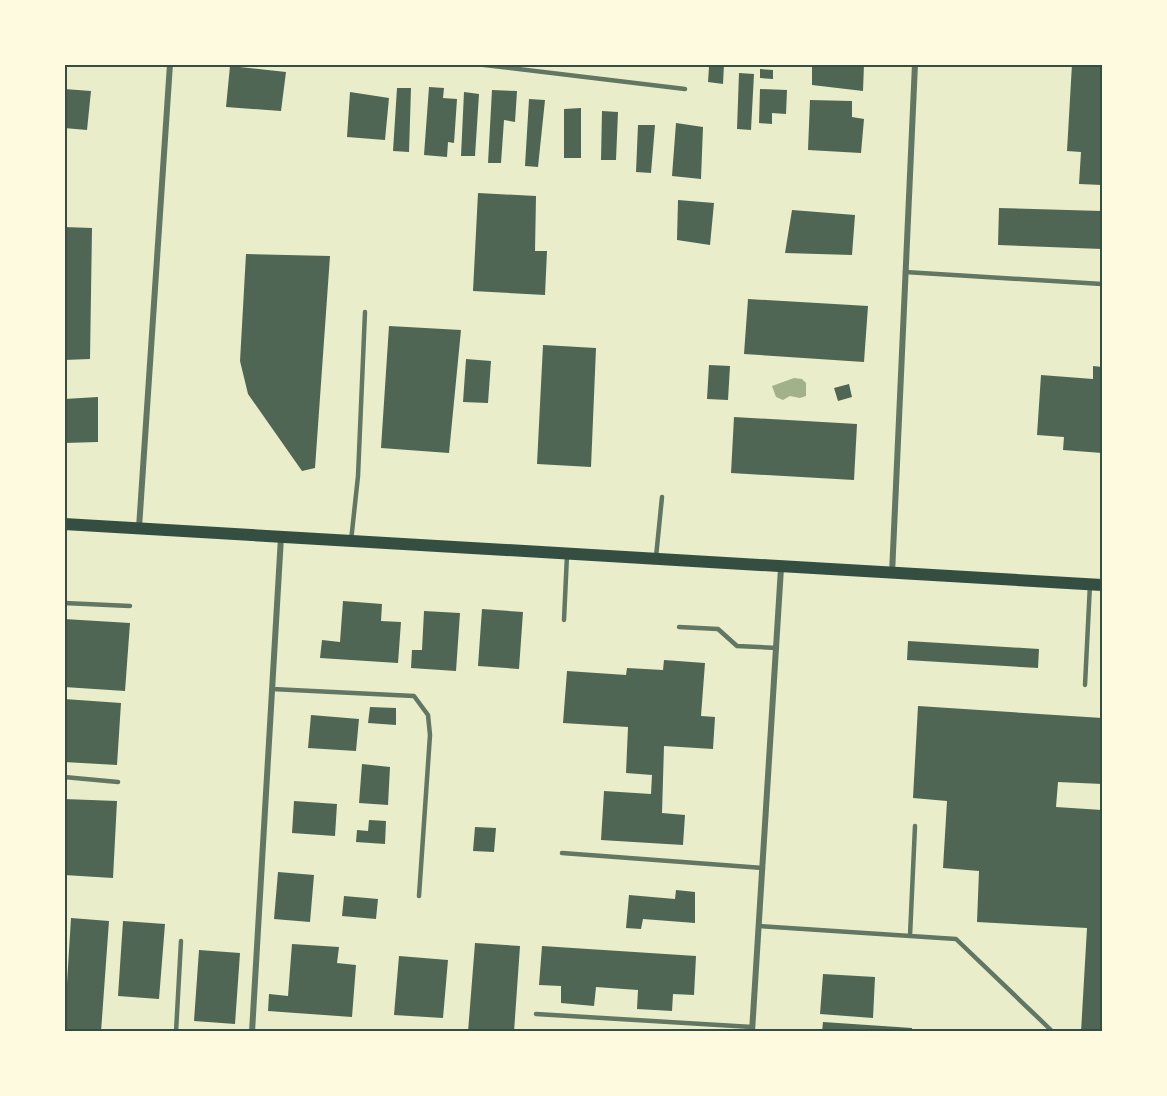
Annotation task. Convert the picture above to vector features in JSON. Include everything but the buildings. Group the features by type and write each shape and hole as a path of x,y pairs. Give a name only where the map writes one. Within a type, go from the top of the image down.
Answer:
{"main road":[{"path":"64,524 892,575 1096,585"}],"street":[{"path":"139,528 170,64"},
{"path":"892,575 915,64"},
{"path":"252,1032 281,536"},
{"path":"752,1029 781,568"}],"lane":[{"path":"476,64 685,89"},
{"path":"905,272 1102,284"},
{"path":"351,541 358,476 365,312"},
{"path":"656,560 662,497"},
{"path":"564,620 567,555"},
{"path":"1085,685 1096,585"},
{"path":"64,603 130,606"},
{"path":"679,627 718,629 737,646 777,648"},
{"path":"272,689 414,696 428,715 430,735 419,897"},
{"path":"64,777 118,782"},
{"path":"910,936 915,826"},
{"path":"562,854 763,868"},
{"path":"759,926 956,939 1053,1032"},
{"path":"177,1032 182,941"},
{"path":"536,1014 752,1029"}],"shaded area":[{"path":"794,378 802,379 806,383 806,396 800,398 790,396 783,400 776,397 772,386"}]}
